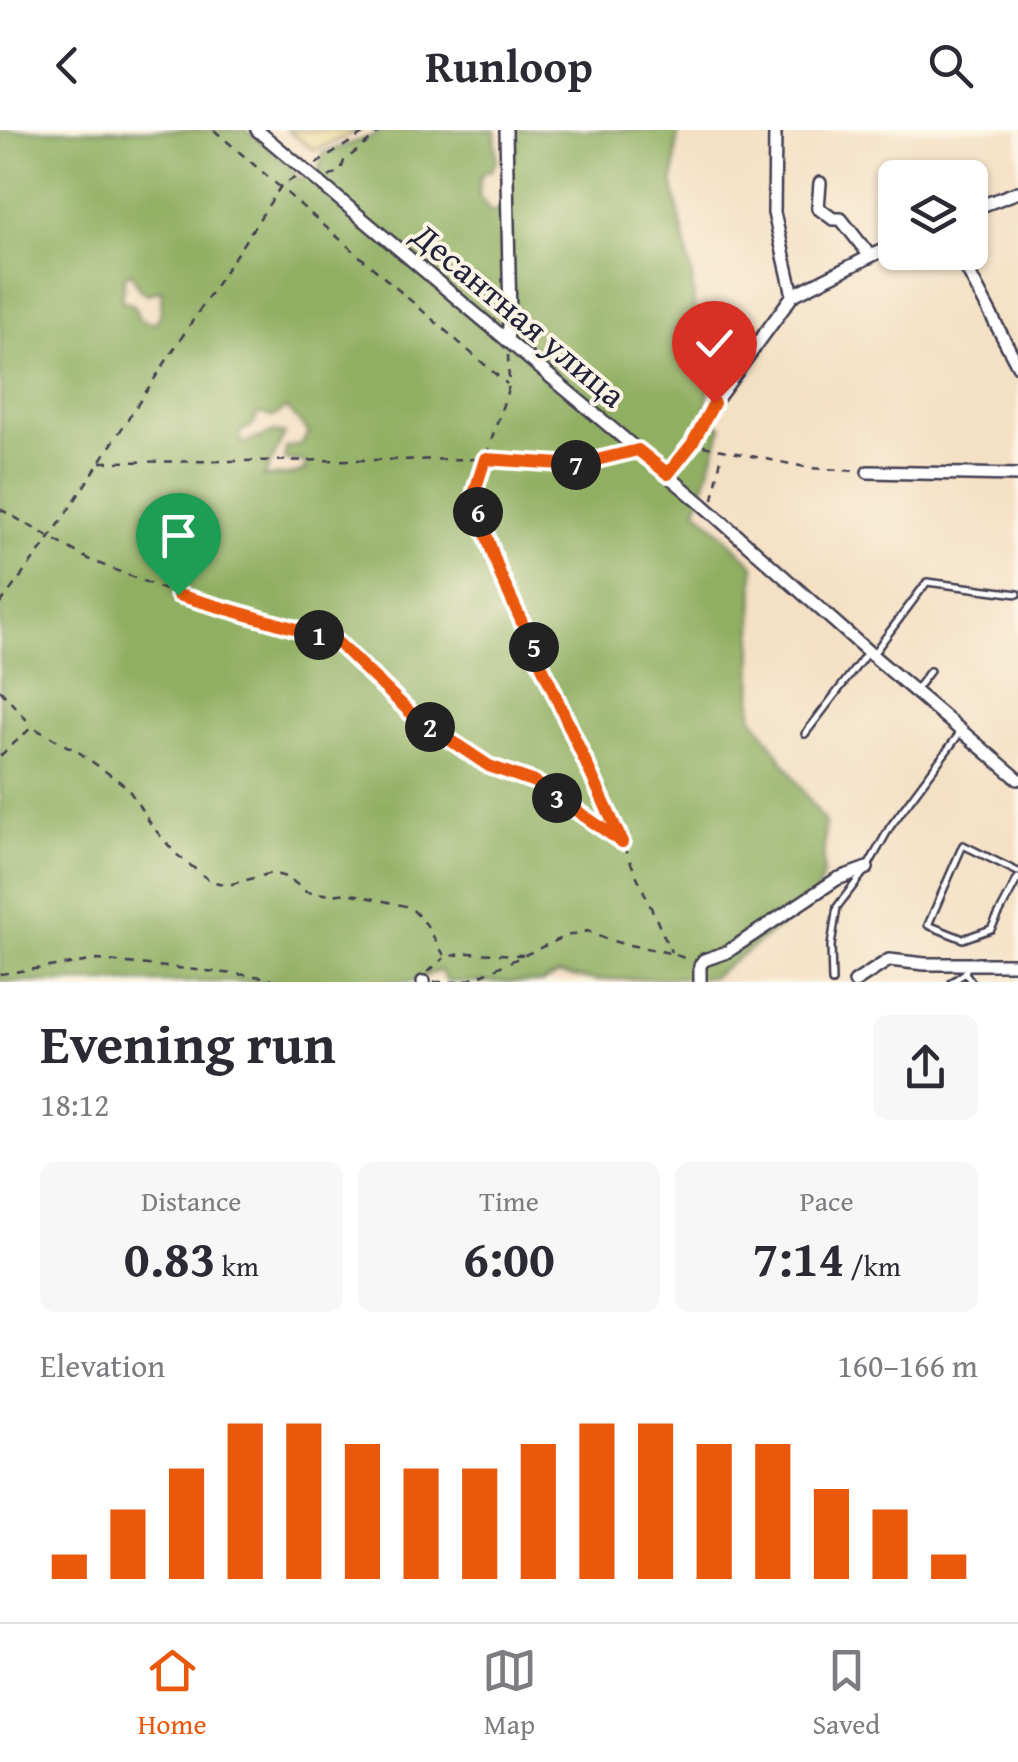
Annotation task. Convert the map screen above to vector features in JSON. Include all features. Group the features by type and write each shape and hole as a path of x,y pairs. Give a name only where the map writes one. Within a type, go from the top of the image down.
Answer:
{"street":[{"name":"Десантная улица","path":"257,130 668,474 1018,779"},
{"path":"506,130 510,319 507,340"},
{"path":"775,130 774,213 793,295"},
{"path":"820,184 818,208 833,219 840,219 870,256"},
{"path":"988,203 1018,192"},
{"path":"668,474 793,295 878,252"},
{"path":"967,270 1018,366"},
{"path":"868,472 1018,476"},
{"path":"700,982 700,965 704,960 727,952 836,879 867,868"},
{"path":"854,982 889,960 967,968 1018,964"}],"lane":[{"path":"805,734 927,582 1018,594"},
{"path":"914,691 930,671"},
{"path":"832,982 831,946 837,907 867,868 890,827 962,731"},
{"path":"963,845 1018,875 990,929 963,939 928,925 963,845"},
{"path":"952,982 967,968 972,982"}],"path":[{"path":"214,130 509,386"},
{"path":"0,604 50,538 282,186 369,130"},
{"path":"318,182 341,170 344,161 384,130"},
{"path":"507,340 509,386 473,497 500,574 671,952"},
{"path":"692,444 810,468 868,472"},
{"path":"100,462 485,459 576,465 638,450"},
{"path":"703,505 712,500 723,450"},
{"path":"0,509 90,560 178,595 335,640 414,716 489,766 535,782 622,842"},
{"path":"0,690 32,728 80,753 127,788 176,854 210,881 228,885 272,873 289,878 306,892 332,896 348,892 410,907 426,924 446,957"},
{"path":"0,756 32,728"},
{"path":"524,955 468,953 446,957 430,968 424,982 462,982 524,955 566,936 588,931 604,940 671,952 700,965"},
{"path":"0,974 98,960 265,977 278,982"}],"green space":[{"path":"0,130 246,130 301,179 319,170 323,153 389,130 495,130 497,160 491,171 480,178 479,196 491,212 501,208 502,212 506,163 516,150 515,130 678,130 673,186 692,276 696,332 711,373 706,412 722,427 697,509 754,565 752,715 825,823 823,875 814,901 712,977 596,980 559,974 542,982 447,982 440,970 410,982 0,982","holes":["131,273 140,290 148,294 162,290 160,316 154,324 139,319 134,305 121,300 125,276","287,408 309,433 301,444 286,448 284,460 302,461 307,469 264,477 285,434 275,432 242,444 239,433 253,425 258,413 273,417"]}],"sand":[{"path":"287,130 361,130 314,150"}],"route":[{"path":"178,595 335,640 414,716 489,766 535,782 622,842 500,574 473,497 485,459 576,465 638,450 668,474 692,444 714,403"}]}
